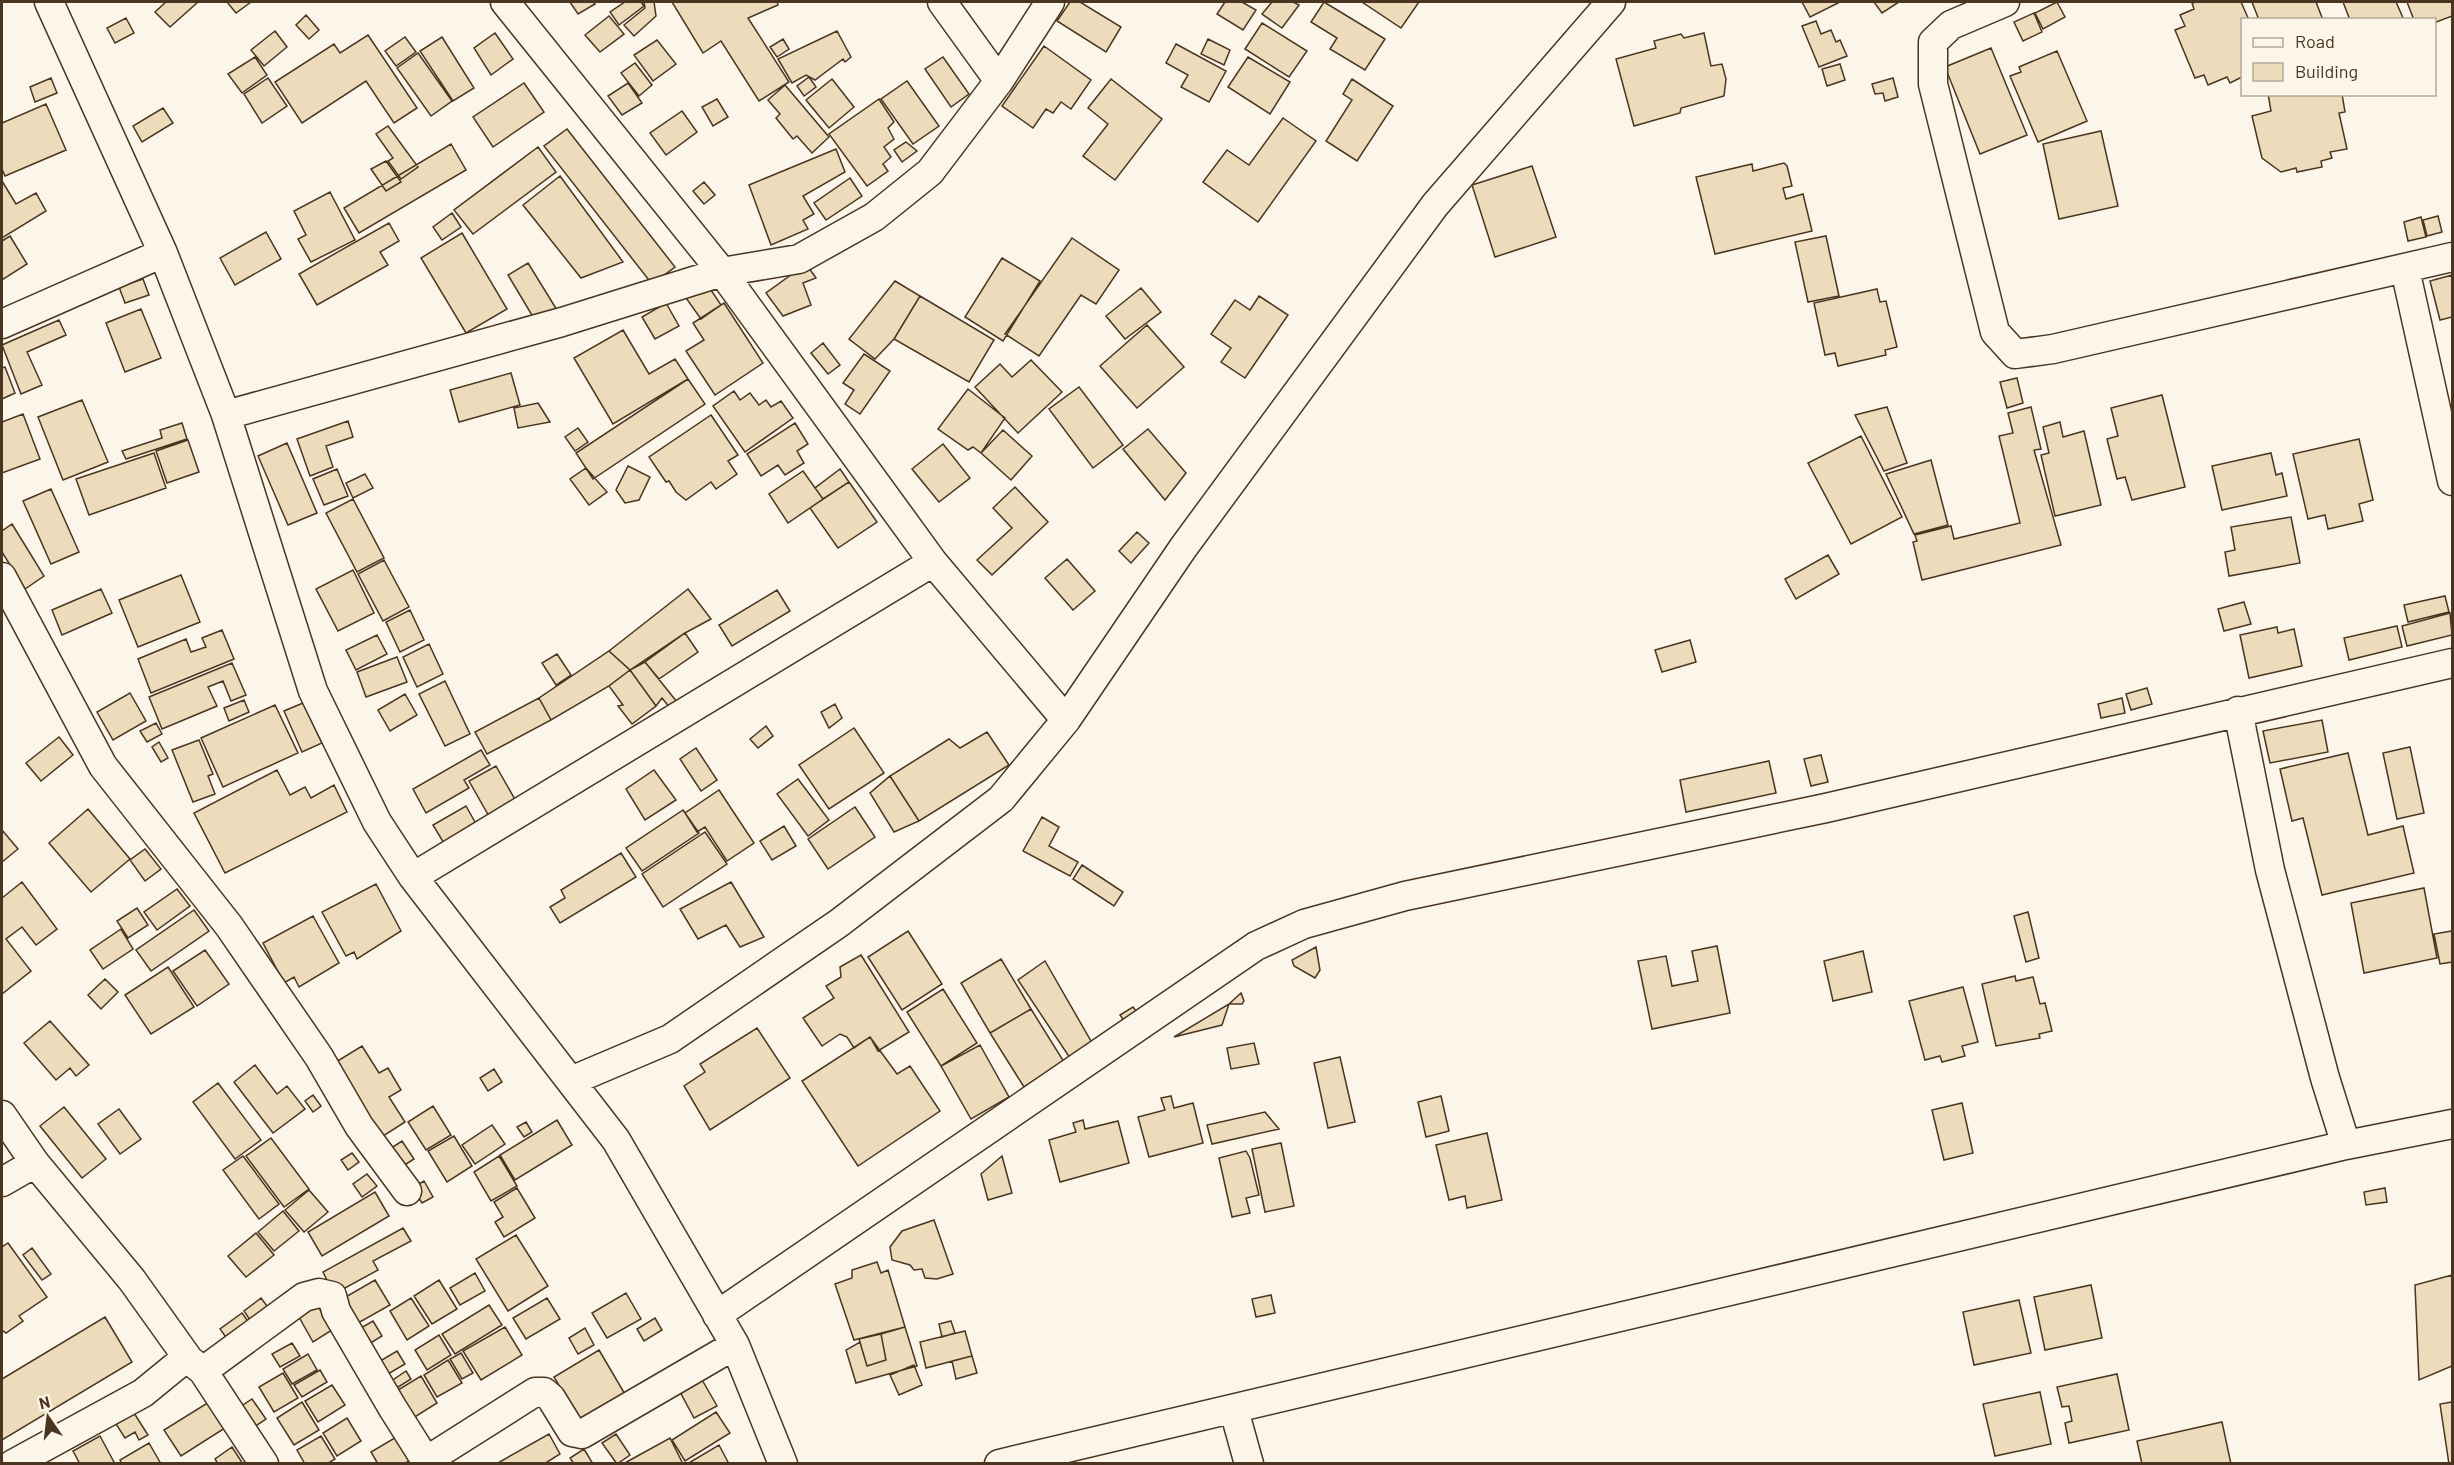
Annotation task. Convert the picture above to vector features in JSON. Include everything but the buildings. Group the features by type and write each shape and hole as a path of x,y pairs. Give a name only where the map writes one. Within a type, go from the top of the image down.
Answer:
{"street":[{"path":"49,2 163,253 226,415 313,691 377,822 413,877 616,1140 735,1345 783,1464"},
{"path":"505,2 722,272 933,562 1066,720"},
{"path":"942,2 999,81"},
{"path":"226,415 572,319 722,272 799,259 874,217 930,172 999,81 1050,2"},
{"path":"571,1082 670,1039 839,923 1001,799 1066,720 1183,548 1435,205 1611,2"},
{"path":"2005,2 1951,25 1933,42 1933,84 1995,332 2015,354 2052,349 2452,258"},
{"path":"2,324 163,253"},
{"path":"2404,268 2452,481"},
{"path":"413,877 933,562"},
{"path":"2,577 103,766 229,926 319,1056 359,1126 407,1191"},
{"path":"717,1315 1256,946 1304,924 1405,896 1826,808 2452,663"},
{"path":"2238,711 2270,870 2325,1078 2346,1145"},
{"path":"2,1115 35,1163 132,1280 195,1364 264,1464"},
{"path":"999,1464 2346,1145 2452,1124"},
{"path":"2,1182 35,1163"},
{"path":"13,1464 195,1364 304,1297 319,1293 332,1296 336,1311 424,1462 536,1392 544,1392 551,1398 572,1432 582,1434 735,1345"},
{"path":"1234,1410 1250,1464"}]}
